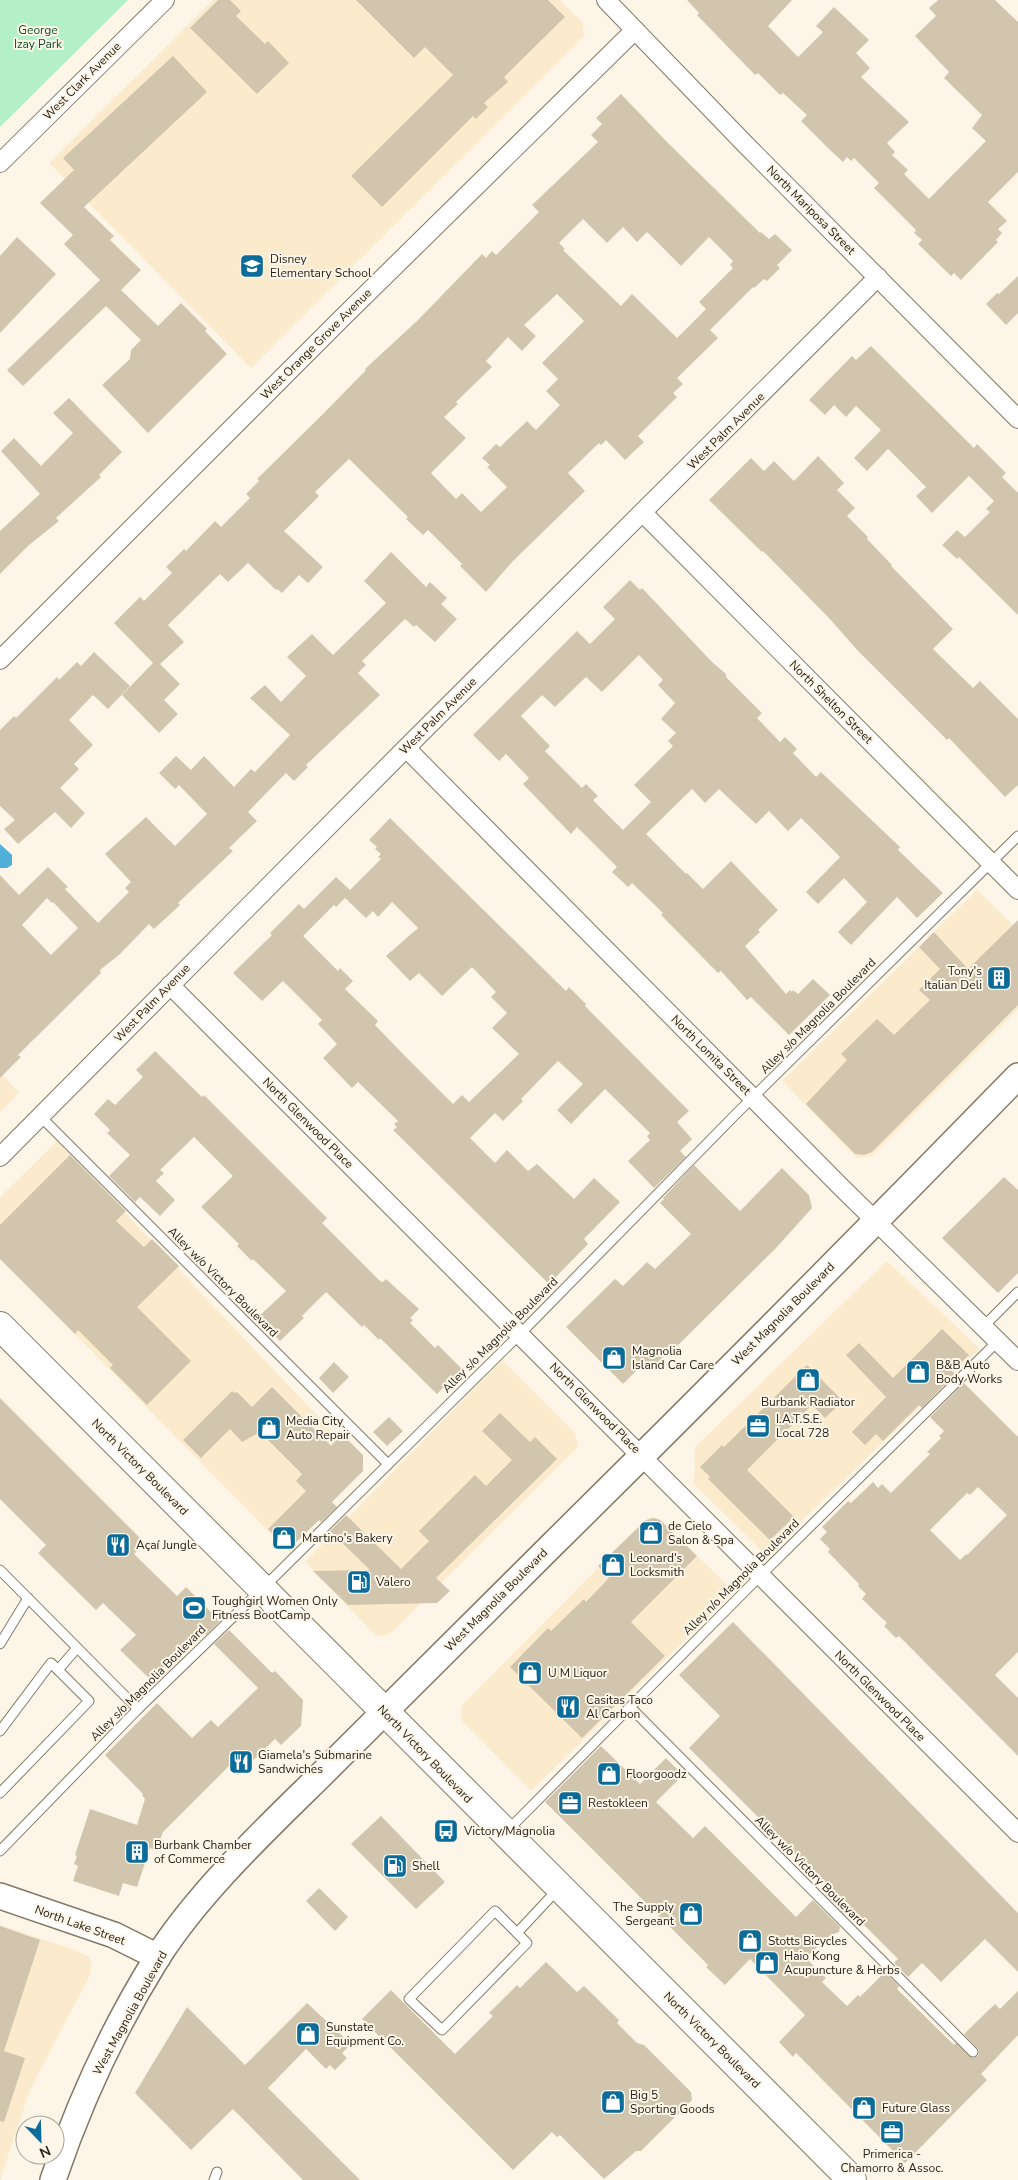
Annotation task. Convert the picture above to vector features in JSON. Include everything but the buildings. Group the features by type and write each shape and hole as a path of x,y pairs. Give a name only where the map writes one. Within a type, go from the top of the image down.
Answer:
{"main road":[{"name":"West Magnolia Boulevard","path":"53,2180 100,2062 158,1958 185,1920 224,1874 876,1221 1018,1076"},
{"name":"North Victory Boulevard","path":"0,1326 504,1834 560,1887 852,2180"},
{"name":"North Lake Street","path":"0,1896 114,1935 158,1958"}],"street":[{"name":"West Clark Avenue","path":"0,163 165,0"},
{"name":"North Mariposa Street","path":"606,0 744,143 1018,419"},
{"name":"West Orange Grove Avenue","path":"0,660 328,332 635,30"},
{"name":"West Palm Avenue","path":"0,1157 878,277"},
{"name":"North Shelton Street","path":"643,513 1018,890"},
{"name":"North Lomita Street","path":"406,748 876,1221 1018,1361"},
{"name":"North Glenwood Place","path":"170,985 1018,1833"}],"lane":[{"name":"Alley s/o Magnolia Boulevard","path":"0,1851 138,1709 520,1334 753,1097 1018,836"},
{"name":"Alley w/o Victory Boulevard","path":"41,1117 388,1464"},
{"path":"984,1326 1018,1292"},
{"name":"Alley n/o Magnolia Boulevard","path":"504,1834 760,1576 998,1341"},
{"path":"0,1570 138,1709"},
{"path":"0,1644 28,1598"},
{"path":"58,1670 77,1648"},
{"path":"0,1731 51,1663 89,1701 0,1793"},
{"name":"Alley w/o Victory Boulevard","path":"630,1707 973,2052"},
{"path":"517,1932 560,1887"},
{"path":"495,1911 517,1932 527,1943 442,2030 409,1999 495,1911"}],"shaded area":[{"name":"Disney Elementary School","path":"213,0 560,0 583,23 584,36 251,368 49,163"},
{"path":"977,890 1018,930 1018,1009 872,1156 857,1158 782,1081"},
{"path":"0,1072 19,1093 0,1112"},
{"path":"57,1141 364,1465 286,1549 0,1258 0,1197"},
{"path":"887,1261 980,1349 766,1555 694,1484 695,1447"},
{"path":"502,1360 575,1433 578,1447 390,1634 376,1636 305,1562"},
{"path":"653,1517 660,1519 734,1592 531,1791 461,1720 462,1705 646,1520"},
{"path":"0,1925 75,1950 89,1957 92,1966 90,1975 30,2090 22,2115 15,2115 15,2135 0,2180"}],"green space":[{"name":"George Izay Park","path":"0,0 128,0 0,127"}],"water":[{"path":"0,844 12,855 12,865 7,868 0,868"}],"place":[{"name":"Disney Elementary School","path":"252,266"},
{"name":"Tony's Italian Deli","path":"999,978"},
{"name":"Magnolia Island Car Care","path":"614,1358"},
{"name":"B&B Auto Body Works","path":"918,1372"},
{"name":"Burbank Radiator","path":"808,1380"},
{"name":"I.A.T.S.E. Local 728","path":"758,1426"},
{"name":"Media City Auto Repair","path":"269,1428"},
{"name":"de Cielo Salon & Spa","path":"651,1533"},
{"name":"Martino's Bakery","path":"284,1538"},
{"name":"Açaí Jungle","path":"118,1545"},
{"name":"Leonard's Locksmith","path":"613,1565"},
{"name":"Valero","path":"359,1582"},
{"name":"Toughgirl Women Only Fitness BootCamp","path":"194,1608"},
{"name":"U M Liquor","path":"530,1673"},
{"name":"Casitas Taco Al Carbon","path":"568,1707"},
{"name":"Giamela's Submarine Sandwiches","path":"241,1762"},
{"name":"Floorgoodz","path":"609,1774"},
{"name":"Restokleen","path":"570,1803"},
{"name":"Victory/Magnolia","path":"446,1831"},
{"name":"Burbank Chamber of Commerce","path":"137,1852"},
{"name":"Shell","path":"395,1866"},
{"name":"The Supply Sergeant","path":"691,1914"},
{"name":"Stotts Bicycles","path":"750,1941"},
{"name":"Haio Kong Acupuncture & Herbs","path":"767,1963"},
{"name":"Sunstate Equipment Co.","path":"308,2034"},
{"name":"Big 5 Sporting Goods","path":"613,2102"},
{"name":"Future Glass","path":"864,2108"},
{"name":"Primerica - Chamorro & Assoc.","path":"892,2132"}]}
